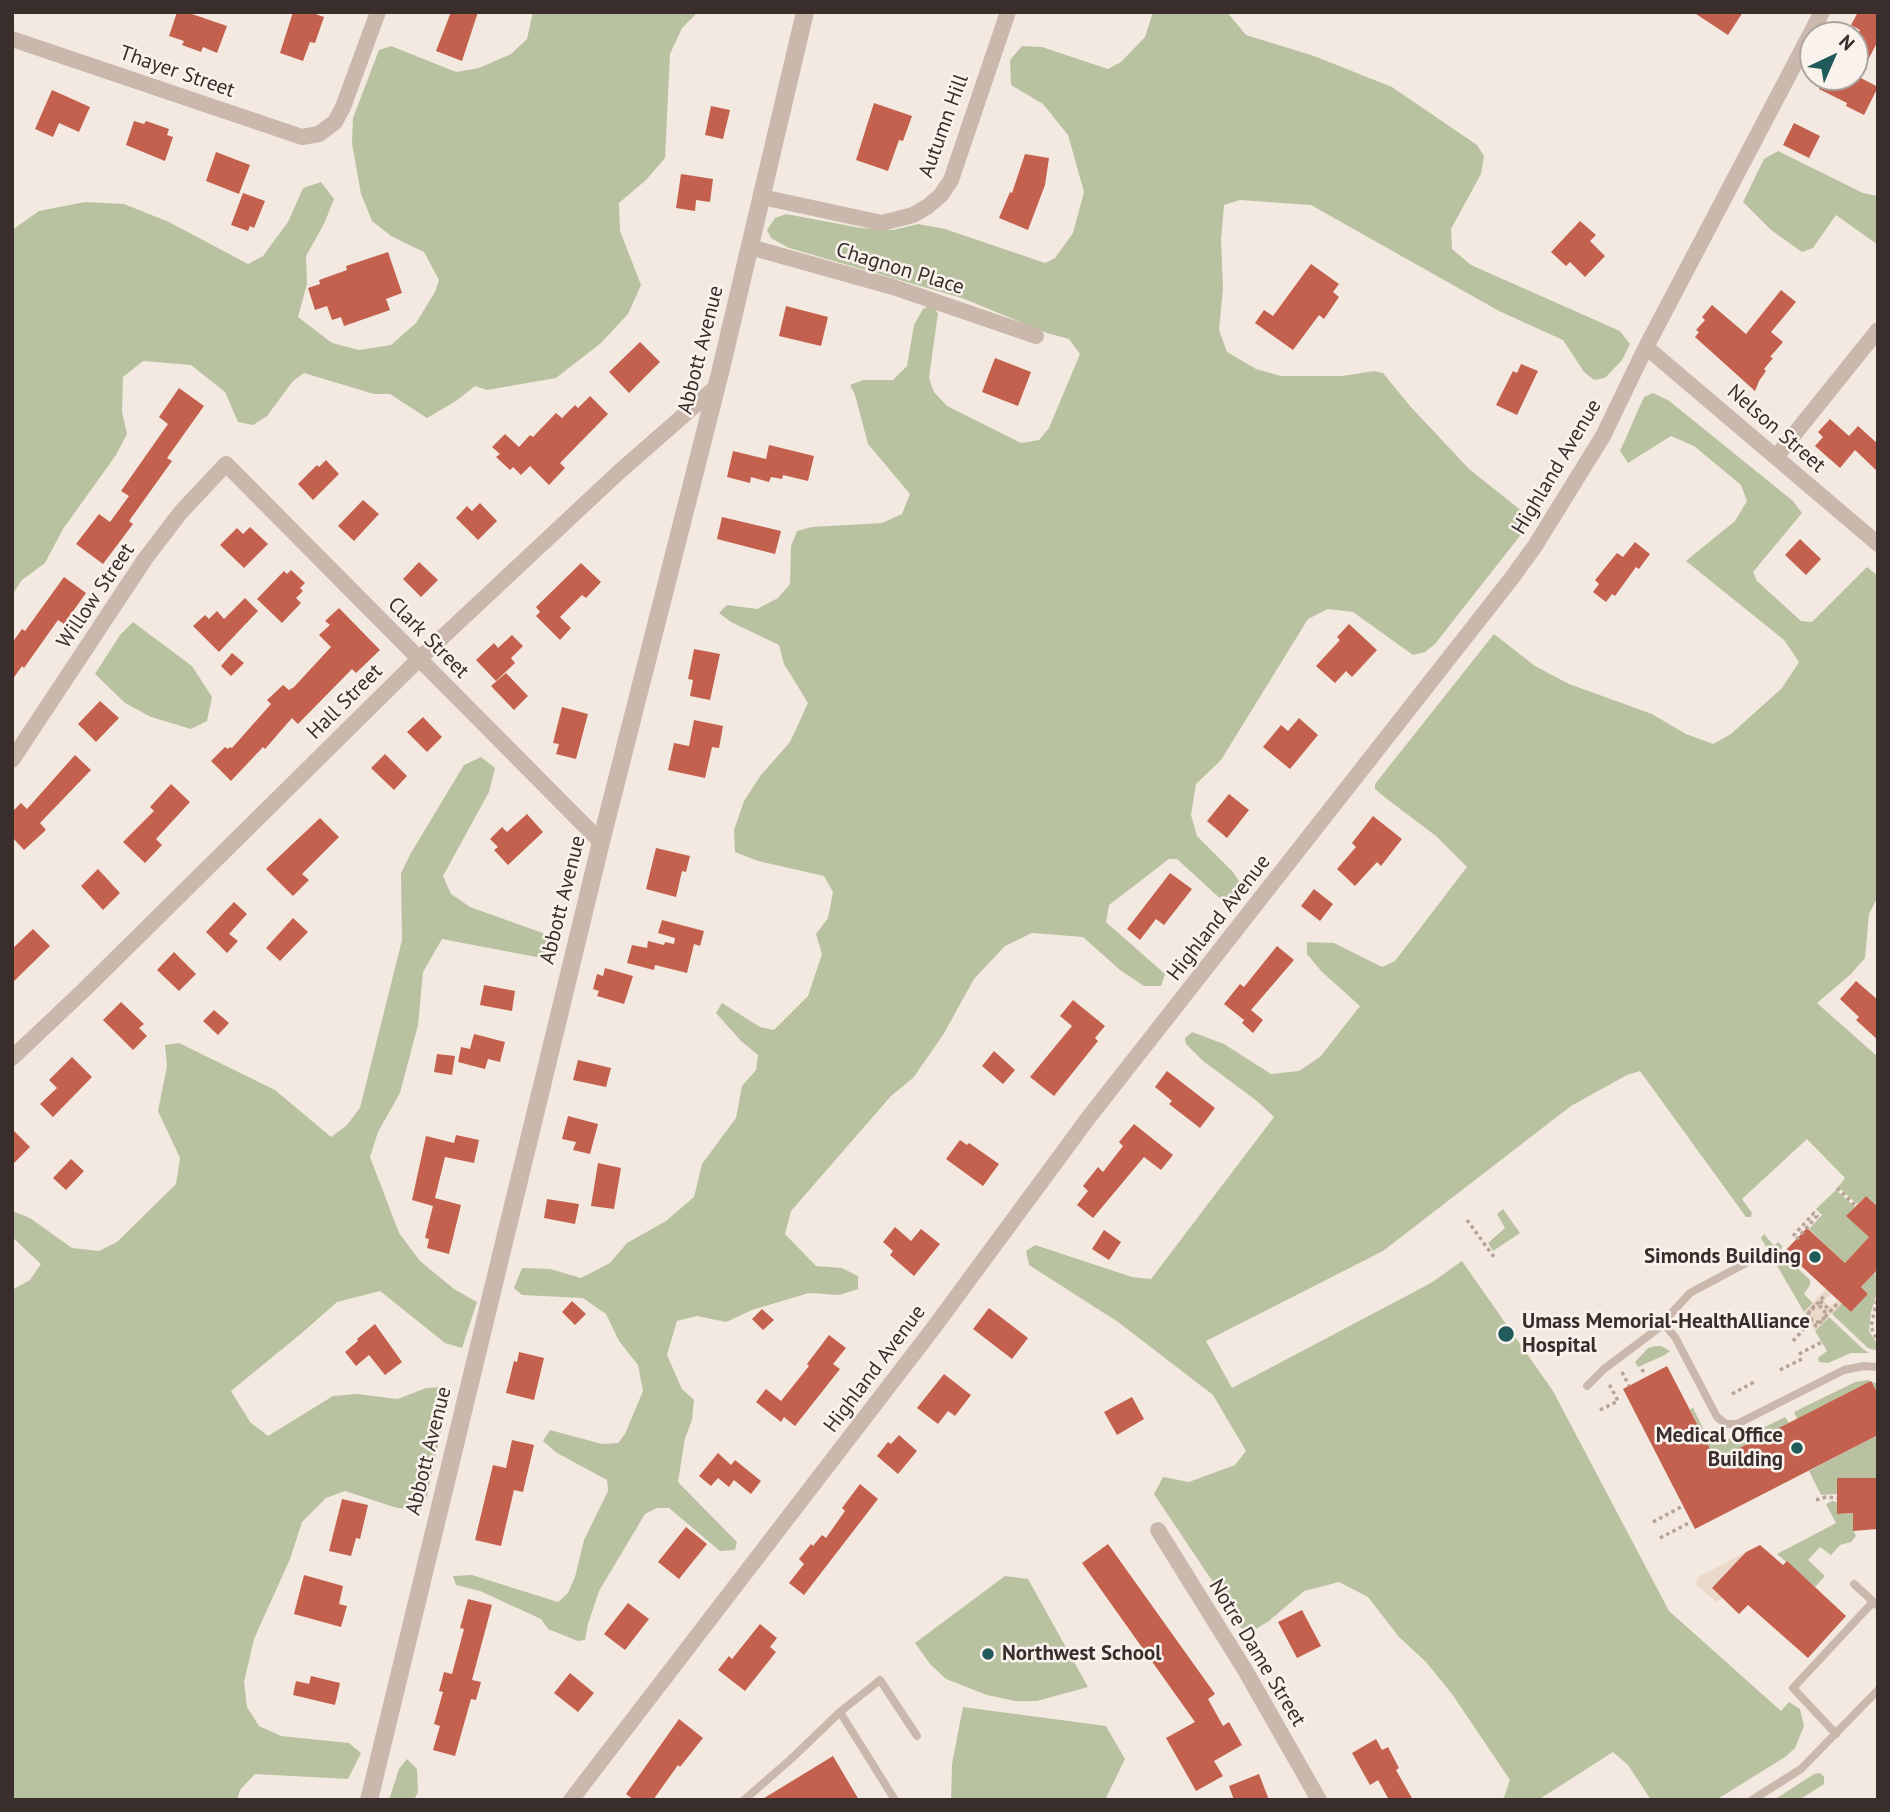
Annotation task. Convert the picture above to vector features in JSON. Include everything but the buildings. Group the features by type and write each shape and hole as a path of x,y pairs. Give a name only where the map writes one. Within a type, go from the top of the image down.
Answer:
{"street":[{"name":"Thayer Street","path":"12,39 302,137 319,134 335,122 379,12"},
{"name":"Abbott Avenue","path":"369,1800 806,12"},
{"name":"Autumn Hill","path":"762,197 882,223 913,215 927,206 941,195 951,180 1008,12"},
{"name":"Highland Avenue","path":"571,1800 932,1330 1089,1117 1511,579 1586,466 1822,12"},
{"name":"Chagnon Place","path":"750,247 893,287 1036,336"},
{"path":"1776,457 1878,330"},
{"name":"Nelson Street","path":"1646,347 1878,544"},
{"name":"Hall Street","path":"12,1058 104,971 419,659 619,472 716,387"},
{"name":"Clark Street","path":"226,464 601,842"},
{"name":"Willow Street","path":"12,760 145,559 181,512 226,464"},
{"name":"Notre Dame Street","path":"1158,1530 1245,1670 1319,1800"}],"lane":[{"path":"1587,1386 1603,1370 1663,1323 1690,1293 1748,1262"},
{"path":"1663,1323 1675,1337 1717,1417 1726,1424 1737,1424 1844,1370 1864,1366 1878,1367"},
{"path":"1836,1734 1793,1688 1876,1604 1854,1584"},
{"path":"744,1800 880,1679 917,1736"},
{"path":"1752,1800 1801,1769 1878,1690"},
{"path":"840,1712 895,1800"}],"path":[{"path":"1837,1188 1856,1206"},
{"path":"1814,1213 1817,1216 1794,1238 1814,1213"},
{"path":"1467,1220 1494,1256"},
{"path":"1793,1341 1811,1319 1812,1309 1826,1294"},
{"path":"1878,1294 1871,1327 1878,1342"},
{"path":"1820,1301 1830,1311"},
{"path":"1811,1319 1817,1322 1823,1320 1837,1304"},
{"path":"1812,1309 1825,1306"},
{"path":"1823,1320 1825,1306"},
{"path":"1780,1370 1822,1342"},
{"path":"1600,1410 1618,1401 1603,1370"},
{"path":"1732,1394 1756,1381"},
{"path":"1816,1500 1837,1498"},
{"path":"1653,1522 1683,1506"},
{"path":"1660,1538 1691,1522"}],"green space":[{"path":"533,12 698,12 682,28 670,54 665,158 646,180 619,203 620,231 641,285 628,314 601,343 556,378 487,390 475,386 427,418 390,394 374,394 304,373 293,381 267,416 253,425 238,422 225,392 191,365 143,361 123,377 122,412 127,434 116,455 63,529 45,563 22,580 12,595 12,230 39,211 85,202 124,204 169,222 248,264 263,256 288,222 303,188 321,182 334,199 306,256 307,284 298,317 332,343 359,350 391,345 416,323 435,292 439,280 424,252 391,236 372,221 361,194 352,143 353,118 379,50 391,46 456,72 479,68 511,54 527,39"},
{"path":"1153,12 1227,12 1246,35 1314,56 1392,87 1477,145 1484,156 1481,174 1451,229 1452,249 1471,265 1620,331 1630,344 1622,360 1605,378 1594,380 1584,372 1563,340 1499,311 1311,205 1240,200 1224,205 1221,240 1223,288 1219,330 1227,352 1256,369 1281,376 1342,376 1374,371 1383,373 1469,469 1523,512 1526,519 1523,532 1435,644 1425,652 1413,655 1353,612 1328,609 1308,619 1221,760 1196,784 1191,815 1197,836 1233,872 1245,890 1240,900 1225,903 1177,859 1169,859 1109,905 1106,922 1165,974 1161,986 1144,986 1120,970 1083,937 1032,933 1005,946 974,979 943,1035 913,1078 891,1096 791,1211 785,1234 816,1266 842,1268 858,1276 858,1289 839,1295 809,1293 752,1310 726,1322 697,1316 677,1321 667,1355 682,1389 694,1400 678,1482 737,1542 735,1550 720,1551 669,1508 657,1508 645,1514 599,1591 585,1640 578,1641 548,1629 541,1619 480,1591 456,1585 453,1576 472,1575 558,1602 568,1593 584,1540 608,1491 607,1480 557,1453 543,1441 550,1430 602,1444 618,1443 625,1434 643,1391 638,1365 619,1341 606,1314 583,1298 522,1295 514,1288 522,1268 550,1269 581,1278 610,1263 627,1243 666,1221 694,1197 702,1164 736,1118 742,1086 756,1070 758,1055 741,1041 716,1013 722,1003 760,1027 774,1030 808,996 822,954 816,934 828,918 833,892 824,876 758,861 735,852 734,830 744,801 761,775 790,742 808,703 784,664 779,645 731,622 719,613 727,605 757,609 778,598 790,584 791,546 797,531 812,527 882,523 902,514 910,494 868,444 850,385 863,380 893,380 907,366 914,325 923,309 931,305 938,313 929,378 934,392 947,406 1021,443 1039,440 1049,428 1080,354 1069,339 1047,333 962,298 789,248 771,238 767,230 775,218 786,214 861,228 893,230 918,224 945,229 1045,263 1055,258 1073,233 1084,192 1068,135 1043,104 1011,85 1010,60 1022,46 1042,47 1108,69 1121,62 1145,37"},
{"path":"1778,151 1863,193 1878,196 1878,245 1836,215 1813,248 1802,252 1771,230 1743,202 1764,159"},
{"path":"1653,393 1668,400 1793,501 1802,513 1753,572 1757,581 1801,621 1812,622 1867,567 1878,576 1878,896 1869,914 1865,958 1817,1003 1878,1057 1878,1207 1866,1196 1857,1204 1838,1187 1845,1178 1807,1139 1742,1199 1752,1213 1751,1217 1746,1217 1640,1071 1627,1075 1571,1106 1383,1251 1206,1341 1232,1388 1431,1283 1462,1261 1553,1391 1669,1611 1781,1711 1789,1702 1800,1709 1804,1726 1795,1748 1716,1800 1651,1800 1628,1765 1613,1752 1538,1800 1503,1800 1510,1780 1452,1694 1426,1662 1399,1637 1368,1597 1339,1582 1304,1591 1269,1621 1249,1633 1240,1627 1227,1603 1154,1494 1163,1477 1189,1482 1235,1465 1246,1451 1213,1395 1118,1322 1029,1265 1026,1251 1035,1245 1132,1277 1151,1279 1274,1117 1203,1061 1186,1044 1185,1038 1192,1032 1224,1044 1271,1074 1299,1071 1320,1057 1360,1006 1322,972 1307,954 1307,942 1334,943 1382,967 1395,961 1467,867 1436,836 1375,789 1375,784 1494,634 1535,666 1569,684 1652,714 1686,734 1713,744 1731,734 1782,688 1799,662 1784,640 1686,561 1735,521 1747,501 1741,485 1694,446 1671,436 1628,463 1620,451 1644,397"},
{"path":"133,622 192,666 212,697 207,721 191,729 151,717 125,703 95,674 120,635"},
{"path":"481,757 495,768 489,792 443,876 451,894 470,907 551,936 559,943 552,960 442,939 423,972 418,1025 400,1093 378,1132 370,1157 399,1233 420,1261 454,1289 477,1302 462,1348 445,1343 380,1291 337,1302 231,1391 250,1422 268,1436 333,1396 357,1394 398,1399 426,1388 441,1387 449,1395 427,1496 421,1510 397,1508 345,1491 326,1498 302,1522 290,1559 254,1639 244,1682 247,1707 259,1726 281,1736 349,1743 361,1753 348,1779 255,1774 240,1790 237,1800 12,1800 12,1290 30,1280 41,1264 12,1237 12,1211 30,1218 72,1248 99,1251 117,1242 176,1184 180,1158 158,1111 167,1066 165,1045 179,1043 275,1090 331,1137 346,1126 360,1108 402,940 401,873 464,765"},
{"path":"1836,1190 1855,1207 1847,1216 1869,1237 1845,1263 1809,1229 1822,1215 1816,1209"},
{"path":"1503,1209 1520,1233 1493,1251 1488,1243 1505,1228 1497,1214"},
{"path":"1764,1234 1774,1246 1778,1242 1782,1246 1781,1252 1810,1280 1804,1294 1813,1303 1804,1312 1761,1238"},
{"path":"1874,1273 1878,1277 1878,1289 1869,1331 1878,1345 1878,1351 1868,1348 1832,1314 1842,1303 1851,1312 1868,1294 1861,1287"},
{"path":"1829,1317 1869,1353 1851,1353 1828,1363 1819,1362 1818,1358 1827,1351 1815,1331"},
{"path":"1655,1346 1670,1351 1638,1367 1635,1362 1648,1348"},
{"path":"1868,1380 1878,1384 1878,1394 1797,1419 1794,1412 1855,1382"},
{"path":"1693,1408 1704,1430 1712,1437 1720,1439 1742,1438 1785,1417 1789,1423 1716,1460 1690,1409"},
{"path":"1878,1435 1878,1478 1859,1478 1859,1482 1837,1494 1821,1495 1809,1471"},
{"path":"1837,1502 1838,1514 1853,1513 1853,1530 1856,1536 1851,1542 1840,1545 1831,1555 1820,1547 1808,1560 1825,1576 1815,1587 1777,1554 1836,1523 1826,1504"},
{"path":"1005,1576 1028,1579 1088,1687 1037,1701 1015,1701 987,1695 946,1679 930,1664 915,1643"},
{"path":"963,1707 1106,1726 1125,1759 1105,1800 951,1800 952,1764"},
{"path":"407,1759 417,1769 418,1792 414,1800 389,1800 399,1769"},
{"path":"1820,1773 1824,1777 1824,1784 1799,1800 1774,1800 1814,1774"}],"shaded area":[{"path":"1826,1289 1831,1294 1824,1301 1830,1307 1838,1300 1842,1303 1815,1331 1804,1312"},
{"path":"1746,1552 1712,1588 1722,1598 1717,1602 1697,1586 1696,1582 1700,1576"}],"place":[{"name":"Simonds Building","path":"1815,1257"},
{"name":"Umass Memorial-HealthAlliance Hospital","path":"1506,1334"},
{"name":"Medical Office Building","path":"1797,1448"},
{"name":"Northwest School","path":"988,1654"}]}
